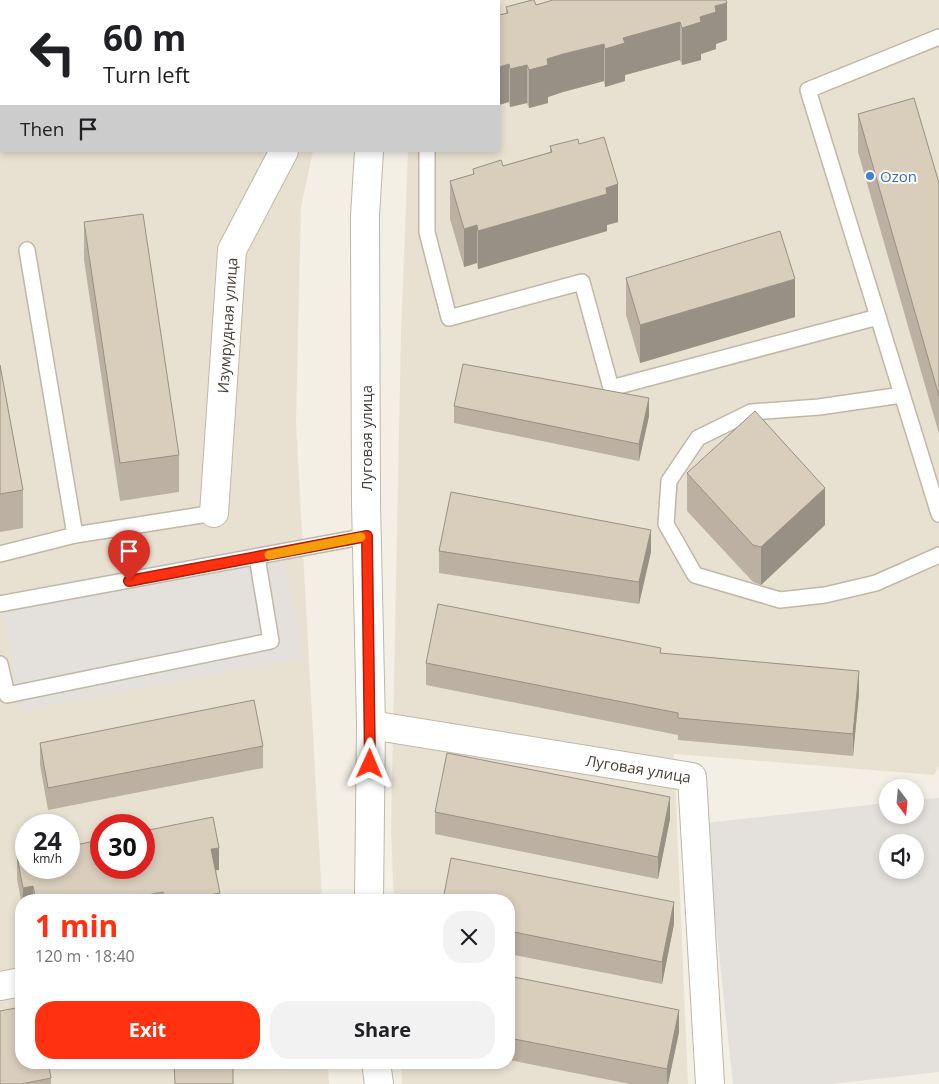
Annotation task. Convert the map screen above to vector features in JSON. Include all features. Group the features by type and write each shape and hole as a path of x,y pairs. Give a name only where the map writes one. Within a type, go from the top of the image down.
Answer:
{"street":[{"name":"Изумрудная улица","path":"214,512 232,250 283,152"},
{"name":"Луговая улица","path":"368,894 371,725 366,493 365,216 369,152"},
{"name":"Луговая улица","path":"371,725 692,777 710,1084"},
{"path":"0,986 15,983"},
{"path":"377,1069 379,1084"}],"lane":[{"path":"939,36 808,90 939,514"},
{"path":"426,152 426,232 449,318 582,282 611,388 878,317"},
{"path":"27,250 75,536"},
{"path":"902,395 819,408 751,412 698,438 669,481 666,524 695,575 780,600 825,595 876,583 939,555"},
{"path":"0,554 75,536 214,512"},
{"path":"0,604 367,536"},
{"path":"0,664 7,695 271,641 257,557"}],"shaded area":[{"path":"500,0 939,0 939,766 934,775 674,754 688,1084 402,1084 401,1069 515,1069 515,894 394,894 391,831 401,333 408,152 500,152"},
{"path":"0,152 313,152 301,207 296,422 322,894 15,894 15,1069 328,1069 329,1084 0,1084"},
{"path":"281,541 303,658 21,711 0,594"},
{"path":"939,798 939,1072 831,1084 733,1084 705,823 879,804 879,824 924,824 924,799"}],"building":[{"path":"532,0 534,0 536,5 553,0 726,0 727,3 715,6 716,12 700,17 701,22 682,28 680,22 623,38 625,43 605,49 604,44 563,54 547,59 548,65 529,70 527,65 510,69 509,64 500,67 500,15 508,13 506,7"},
{"path":"914,98 939,183 939,396 858,114"},
{"path":"604,137 618,184 606,188 607,194 478,231 477,225 464,229 450,181 474,174 473,169 501,160 503,166 552,152 550,146 578,139 579,144"},
{"path":"143,214 179,455 120,463 84,222"},
{"path":"780,231 795,279 640,325 626,278"},
{"path":"463,364 649,398 639,444 454,406"},
{"path":"0,365 23,490 0,494"},
{"path":"755,411 825,488 761,547 753,545 687,473"},
{"path":"451,492 651,530 639,582 439,551"},
{"path":"438,604 661,648 660,653 859,671 853,734 678,718 678,713 426,663"},
{"path":"254,700 263,746 48,788 40,743"},
{"path":"447,753 670,797 658,857 435,812"},
{"path":"213,817 219,848 211,849 220,893 35,894 33,886 23,888 21,879 80,879 80,844 90,842 90,879 155,879 155,829"},
{"path":"451,858 674,902 662,962 515,932 515,894 444,894"},
{"path":"515,977 679,1010 667,1069 515,1039"},
{"path":"15,1008 15,1069 49,1069 51,1078 21,1084 0,1084 0,1011"},
{"path":"174,1069 233,1069 233,1084 175,1084"}],"slow traffic":[{"path":"269,555 361,537"}],"place":[{"name":"Ozon","path":"870,176"}],"route":[{"path":"129,581 367,536 371,725 370,764"}]}
